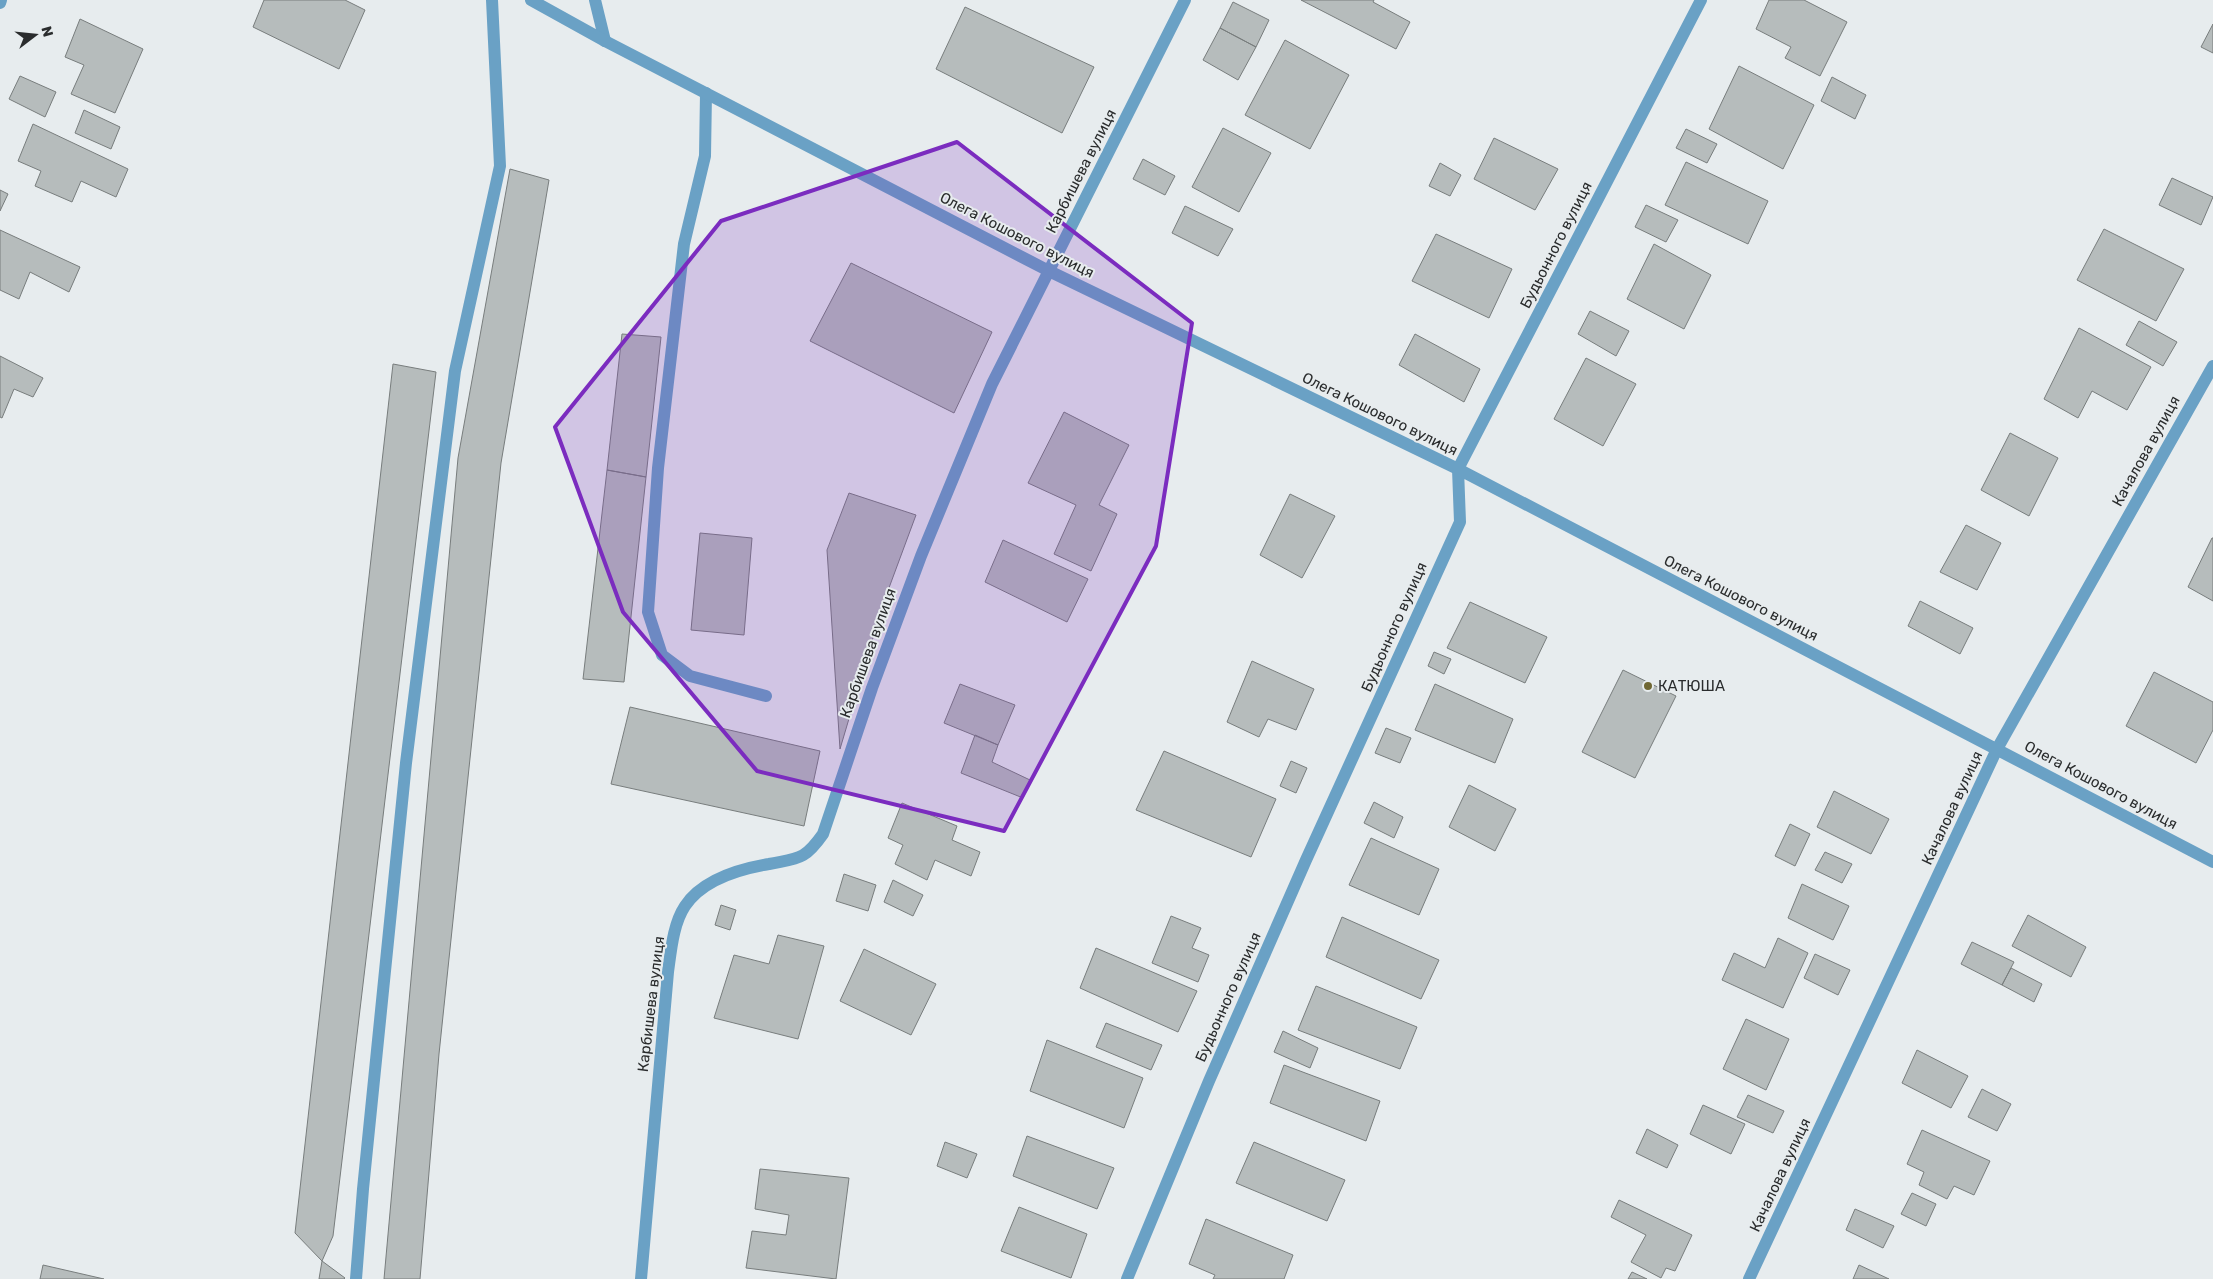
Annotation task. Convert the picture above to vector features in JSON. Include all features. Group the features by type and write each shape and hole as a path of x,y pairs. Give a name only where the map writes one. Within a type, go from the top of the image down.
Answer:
{"street":[{"path":"356,1279 363,1189 406,763 455,371 500,166 492,0"},
{"name":"Олега Кошового вулиця","path":"531,0 706,94 1049,271 1458,469 2213,862"},
{"path":"595,0 605,40"},
{"name":"Карбишева вулиця","path":"642,1279 668,972 674,936 684,907 695,894 709,884 740,869 793,860 810,852 823,834 872,688 921,556 992,384 1185,0"},
{"name":"Будьонного вулиця","path":"1127,1279 1209,1081 1306,860 1460,522 1458,469 1701,0"},
{"path":"706,94 705,156 684,244 658,468 648,612 662,655 690,676 766,696"},
{"name":"Качалова вулиця","path":"1749,1279 1997,749 2213,366"}],"highlighted area":[{"path":"957,142 1192,323 1156,546 1004,831 757,771 623,612 555,427 721,221"}],"building":[{"path":"264,0 345,0 365,10 339,69 253,27"},
{"path":"1301,0 1374,0 1373,2 1410,22 1396,49"},
{"path":"1769,0 1804,0 1847,22 1820,76 1785,58 1791,47 1756,29"},
{"path":"1233,2 1269,20 1256,47 1220,28"},
{"path":"965,7 1094,67 1062,133 936,69"},
{"path":"80,19 143,49 115,113 71,94 84,65 65,57"},
{"path":"2213,24 2213,53 2201,47"},
{"path":"1220,28 1256,47 1238,80 1203,60"},
{"path":"1285,40 1349,75 1310,149 1245,115"},
{"path":"1739,66 1814,105 1783,169 1709,129"},
{"path":"20,76 56,92 45,117 9,99"},
{"path":"1832,77 1866,95 1855,119 1821,101"},
{"path":"84,110 120,127 111,149 75,133"},
{"path":"33,124 128,169 116,197 81,181 72,202 35,186 41,171 18,161"},
{"path":"1223,128 1271,153 1239,212 1192,187"},
{"path":"1686,129 1717,144 1707,163 1676,148"},
{"path":"1494,138 1558,169 1535,210 1474,179"},
{"path":"1143,159 1175,176 1165,195 1133,179"},
{"path":"1686,162 1768,201 1748,244 1665,205"},
{"path":"1440,163 1461,175 1450,196 1429,186"},
{"path":"510,169 549,180 501,463 439,1054 420,1279 384,1279 458,458"},
{"path":"2172,178 2213,197 2201,225 2159,205"},
{"path":"0,190 8,194 0,211"},
{"path":"1646,205 1678,220 1666,242 1635,227"},
{"path":"1185,206 1233,229 1218,256 1172,233"},
{"path":"2104,229 2184,269 2156,321 2077,280"},
{"path":"0,230 80,267 69,292 30,272 19,299 0,290"},
{"path":"1436,234 1512,269 1489,318 1412,281"},
{"path":"1654,244 1711,275 1684,329 1627,299"},
{"path":"851,263 992,332 954,413 810,341"},
{"path":"1590,311 1629,331 1616,356 1578,334"},
{"path":"2139,321 2177,342 2163,366 2126,345"},
{"path":"2079,328 2151,367 2127,410 2092,391 2078,418 2044,399"},
{"path":"622,334 661,337 646,477 607,470"},
{"path":"1415,334 1480,369 1464,402 1399,365"},
{"path":"0,356 43,378 33,397 14,389 2,418 0,417"},
{"path":"1586,358 1636,384 1603,446 1554,419"},
{"path":"393,364 436,372 333,1236 322,1261 295,1233"},
{"path":"1064,412 1129,445 1099,505 1117,514 1091,571 1054,554 1076,505 1028,483"},
{"path":"2010,433 2058,458 2029,516 1981,490"},
{"path":"607,470 646,477 624,682 583,679"},
{"path":"849,493 916,515 883,604 840,749 827,550"},
{"path":"1290,494 1335,516 1302,578 1260,555"},
{"path":"1966,525 2001,543 1977,590 1940,572"},
{"path":"700,533 752,538 744,635 691,630"},
{"path":"2213,538 2213,601 2188,587"},
{"path":"1003,540 1088,579 1067,622 985,582"},
{"path":"1920,601 1973,628 1960,654 1908,626"},
{"path":"1470,602 1547,637 1525,683 1447,648"},
{"path":"1434,652 1451,659 1444,674 1428,666"},
{"path":"1252,661 1314,689 1296,730 1268,719 1259,737 1227,722"},
{"path":"1623,670 1676,696 1635,778 1582,752"},
{"path":"2154,672 2213,702 2213,730 2196,763 2126,726"},
{"path":"960,684 1015,705 998,745 944,723"},
{"path":"1435,684 1513,719 1495,763 1415,730"},
{"path":"630,707 820,751 804,826 611,784"},
{"path":"1386,728 1411,738 1400,763 1375,753"},
{"path":"975,735 998,745 992,762 1030,780 1023,798 961,773"},
{"path":"1164,751 1276,799 1251,857 1136,810"},
{"path":"1291,761 1307,768 1296,793 1280,786"},
{"path":"1469,785 1516,809 1495,851 1449,827"},
{"path":"1834,791 1889,819 1871,854 1817,827"},
{"path":"1374,802 1403,817 1394,838 1364,823"},
{"path":"902,803 957,826 952,840 980,852 971,876 935,860 927,880 895,864 903,845 888,838"},
{"path":"1790,824 1810,834 1795,866 1775,856"},
{"path":"1371,838 1439,869 1419,915 1349,885"},
{"path":"1825,852 1852,864 1842,883 1815,870"},
{"path":"844,874 876,885 868,911 836,901"},
{"path":"893,880 923,895 913,916 884,902"},
{"path":"1802,884 1849,906 1833,940 1788,918"},
{"path":"721,905 736,910 730,930 715,925"},
{"path":"2028,915 2086,947 2071,977 2012,946"},
{"path":"1171,916 1201,928 1192,948 1209,955 1198,982 1152,963"},
{"path":"1342,917 1439,960 1421,999 1326,957"},
{"path":"778,935 824,946 798,1039 714,1018 734,955 769,964"},
{"path":"1778,938 1808,953 1783,1008 1722,980 1734,953 1765,968"},
{"path":"1972,942 2014,962 2002,985 1961,964"},
{"path":"1096,948 1197,991 1178,1032 1080,988"},
{"path":"864,949 936,984 911,1035 840,1001"},
{"path":"1815,954 1850,970 1838,995 1804,978"},
{"path":"2011,968 2042,984 2034,1002 2002,985"},
{"path":"1316,986 1417,1027 1400,1069 1298,1030"},
{"path":"1746,1019 1789,1039 1766,1090 1723,1069"},
{"path":"1106,1023 1162,1045 1151,1070 1096,1047"},
{"path":"1283,1031 1318,1048 1310,1068 1274,1052"},
{"path":"1047,1040 1143,1078 1124,1128 1030,1091"},
{"path":"1917,1050 1968,1076 1951,1108 1902,1083"},
{"path":"1284,1065 1380,1101 1366,1141 1270,1103"},
{"path":"1982,1089 2011,1104 1997,1131 1968,1117"},
{"path":"1748,1095 1784,1111 1773,1133 1737,1117"},
{"path":"1703,1105 1745,1124 1731,1154 1690,1134"},
{"path":"1647,1129 1678,1145 1667,1168 1636,1153"},
{"path":"1922,1130 1990,1161 1974,1195 1954,1186 1947,1199 1919,1185 1924,1172 1907,1164"},
{"path":"1027,1136 1114,1168 1097,1209 1013,1176"},
{"path":"945,1142 977,1154 967,1178 937,1166"},
{"path":"1254,1142 1345,1180 1327,1221 1236,1183"},
{"path":"760,1169 849,1178 836,1279 746,1268 752,1231 786,1235 789,1215 755,1209"},
{"path":"1912,1193 1936,1204 1926,1226 1901,1214"},
{"path":"1619,1200 1692,1235 1675,1271 1666,1268 1661,1278 1631,1262 1646,1235 1611,1217"},
{"path":"1019,1207 1087,1234 1071,1278 1001,1251"},
{"path":"1855,1209 1894,1226 1883,1248 1846,1230"},
{"path":"1206,1219 1293,1255 1284,1279 1213,1279 1215,1275 1189,1264"},
{"path":"322,1261 345,1278 319,1279"},
{"path":"43,1265 104,1279 40,1279"},
{"path":"1859,1265 1889,1279 1853,1279"},
{"path":"1632,1272 1647,1279 1628,1279"}],"place":[{"name":"КАТЮША","path":"1648,686"}]}
